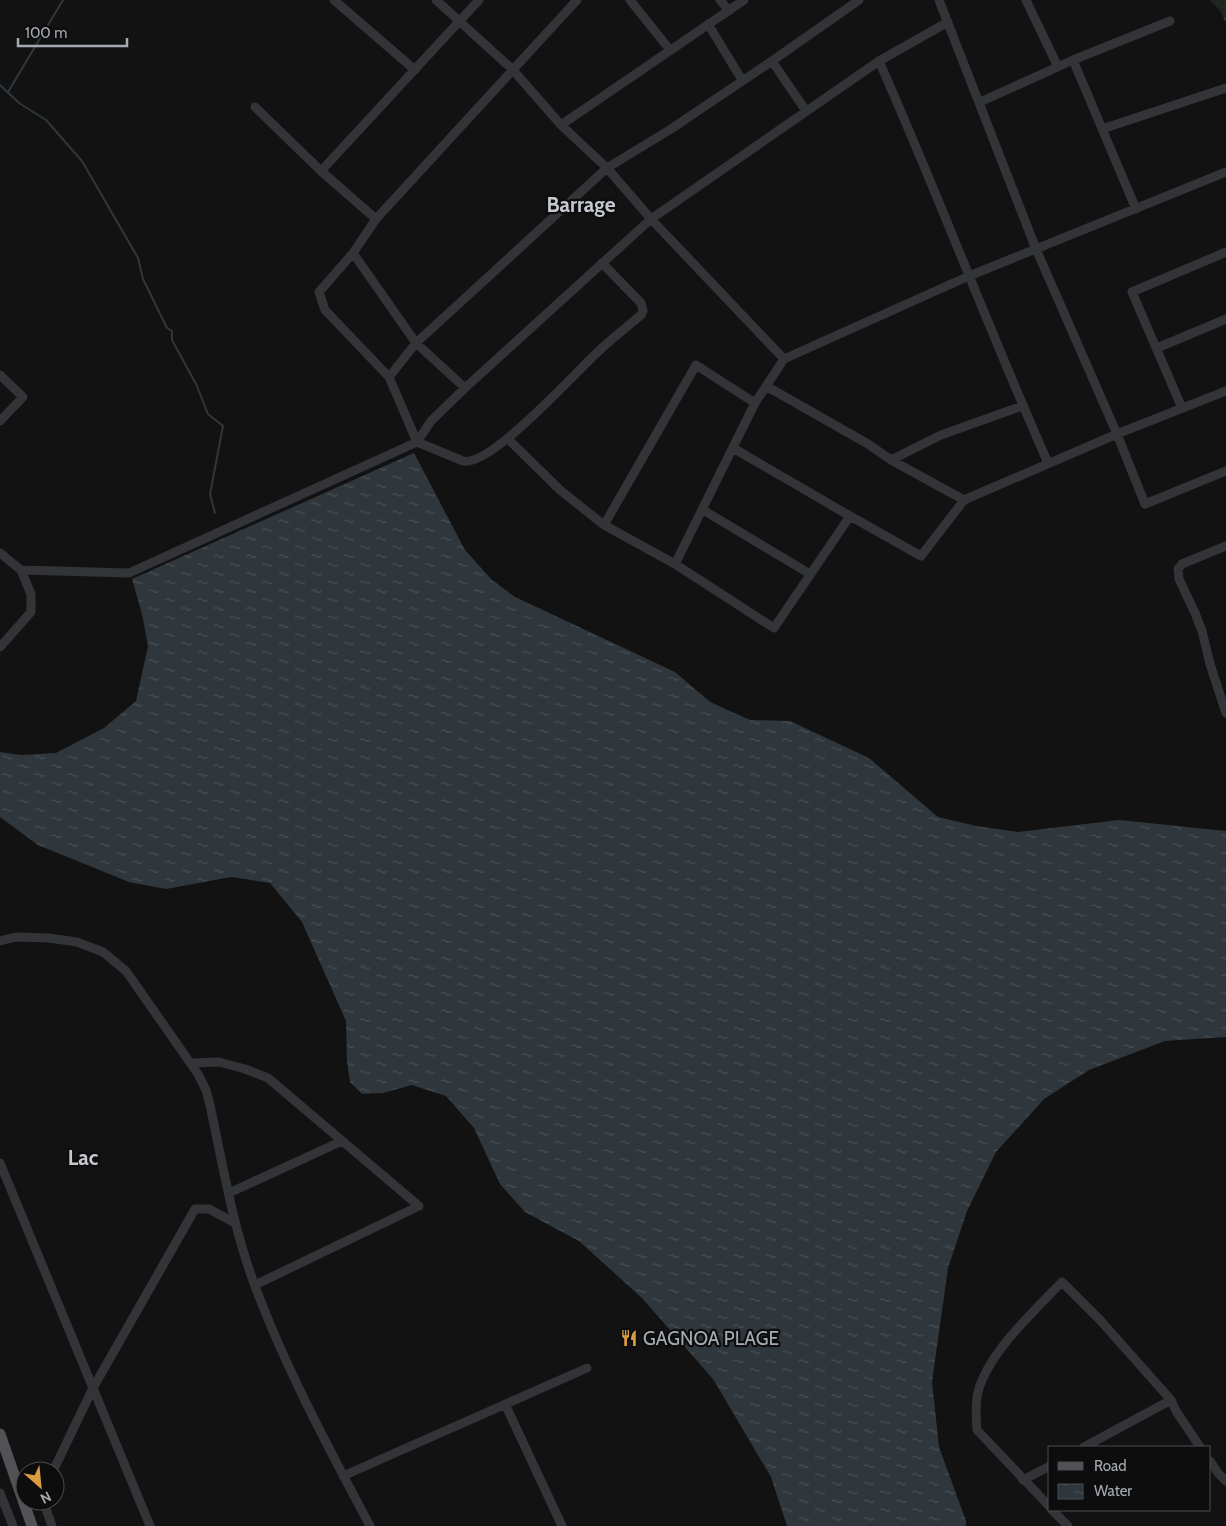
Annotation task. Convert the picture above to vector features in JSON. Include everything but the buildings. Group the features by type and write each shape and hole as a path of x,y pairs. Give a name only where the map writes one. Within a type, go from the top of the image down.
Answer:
{"main road":[{"path":"0,1434 32,1526"}],"street":[{"path":"334,0 415,70"},
{"path":"436,0 513,70 561,126 606,168 651,219 784,359"},
{"path":"321,171 479,0"},
{"path":"577,0 376,219 353,253 319,292 326,310 389,377 418,442 468,462 475,460 508,440 602,347 641,315 643,311 641,303 602,262"},
{"path":"630,0 670,50"},
{"path":"720,0 729,11"},
{"path":"561,126 744,0"},
{"path":"389,377 416,343 606,168 671,129 859,0"},
{"path":"939,0 1036,249 1118,434 1145,504 1226,471"},
{"path":"1026,0 1058,67"},
{"path":"980,102 1073,60 1170,21"},
{"path":"21,570 129,573 418,442 431,421 465,388 651,219 879,61 948,22"},
{"path":"708,24 742,80"},
{"path":"1073,60 1136,209"},
{"path":"772,61 806,111"},
{"path":"879,61 911,133 1022,406 1048,463"},
{"path":"1102,129 1226,88"},
{"path":"255,108 321,171 376,219"},
{"path":"675,564 755,403 784,359 969,276 1226,172"},
{"path":"1182,408 1132,292 1226,252"},
{"path":"353,253 416,343 465,388"},
{"path":"1157,348 1226,319"},
{"path":"604,525 696,365 755,403"},
{"path":"0,375 23,397 0,421"},
{"path":"766,386 868,444 891,460 964,500"},
{"path":"733,448 921,556 964,500 1048,463 1226,391"},
{"path":"891,460 941,435 1022,406"},
{"path":"508,440 560,490 604,525 675,564 774,628 850,516"},
{"path":"702,510 810,574"},
{"path":"1226,546 1182,564 1178,569 1179,579 1204,636 1210,664 1226,713"},
{"path":"0,553 21,570 31,594 31,612 0,647"},
{"path":"0,941 16,937 49,938 77,942 103,952 126,971 190,1063 206,1090 235,1223 254,1285 303,1398 370,1526"},
{"path":"190,1063 218,1062 245,1069 268,1078 419,1206 254,1285"},
{"path":"229,1193 342,1141"},
{"path":"0,1163 150,1526"},
{"path":"58,1461 93,1388 195,1209 209,1209 235,1223"},
{"path":"1048,1505 977,1430 976,1415 978,1392 987,1369 1019,1326 1062,1282 1100,1320 1171,1400 1176,1411 1199,1446"},
{"path":"343,1476 587,1368"},
{"path":"1086,1446 1171,1400"},
{"path":"505,1404 562,1526"},
{"path":"1211,1462 1226,1481"},
{"path":"1023,1480 1048,1467"},
{"path":"0,1493 12,1526"},
{"path":"46,1511 52,1526"},
{"path":"1054,1511 1068,1526"}],"green space":[{"path":"1209,0 1226,0 1226,23 1219,9"}],"water":[{"path":"414,453 465,550 492,580 515,597 675,672 710,702 750,720 790,721 869,758 938,817 976,826 1018,832 1119,820 1226,831 1226,1037 1165,1041 1089,1070 1044,1099 996,1152 967,1211 948,1268 932,1382 939,1447 966,1521 966,1526 787,1526 771,1477 713,1379 642,1298 579,1241 525,1212 500,1184 474,1128 446,1096 412,1085 383,1093 362,1094 350,1082 347,1061 346,1021 302,922 270,883 231,877 166,889 129,882 38,845 0,817 0,752 21,755 56,753 104,728 136,701 148,646 142,614 132,579"}],"waterway":[{"path":"8,92 63,0"},
{"path":"0,85 19,103 46,120 82,161 138,258 143,279 167,328 172,331 172,340 196,384 208,414 223,426 210,494 215,513"}],"place":[{"name":"GAGNOA PLAGE","path":"629,1338"}],"district":[{"name":"Barrage","path":"581,205"},
{"name":"Lac","path":"83,1158"}]}
